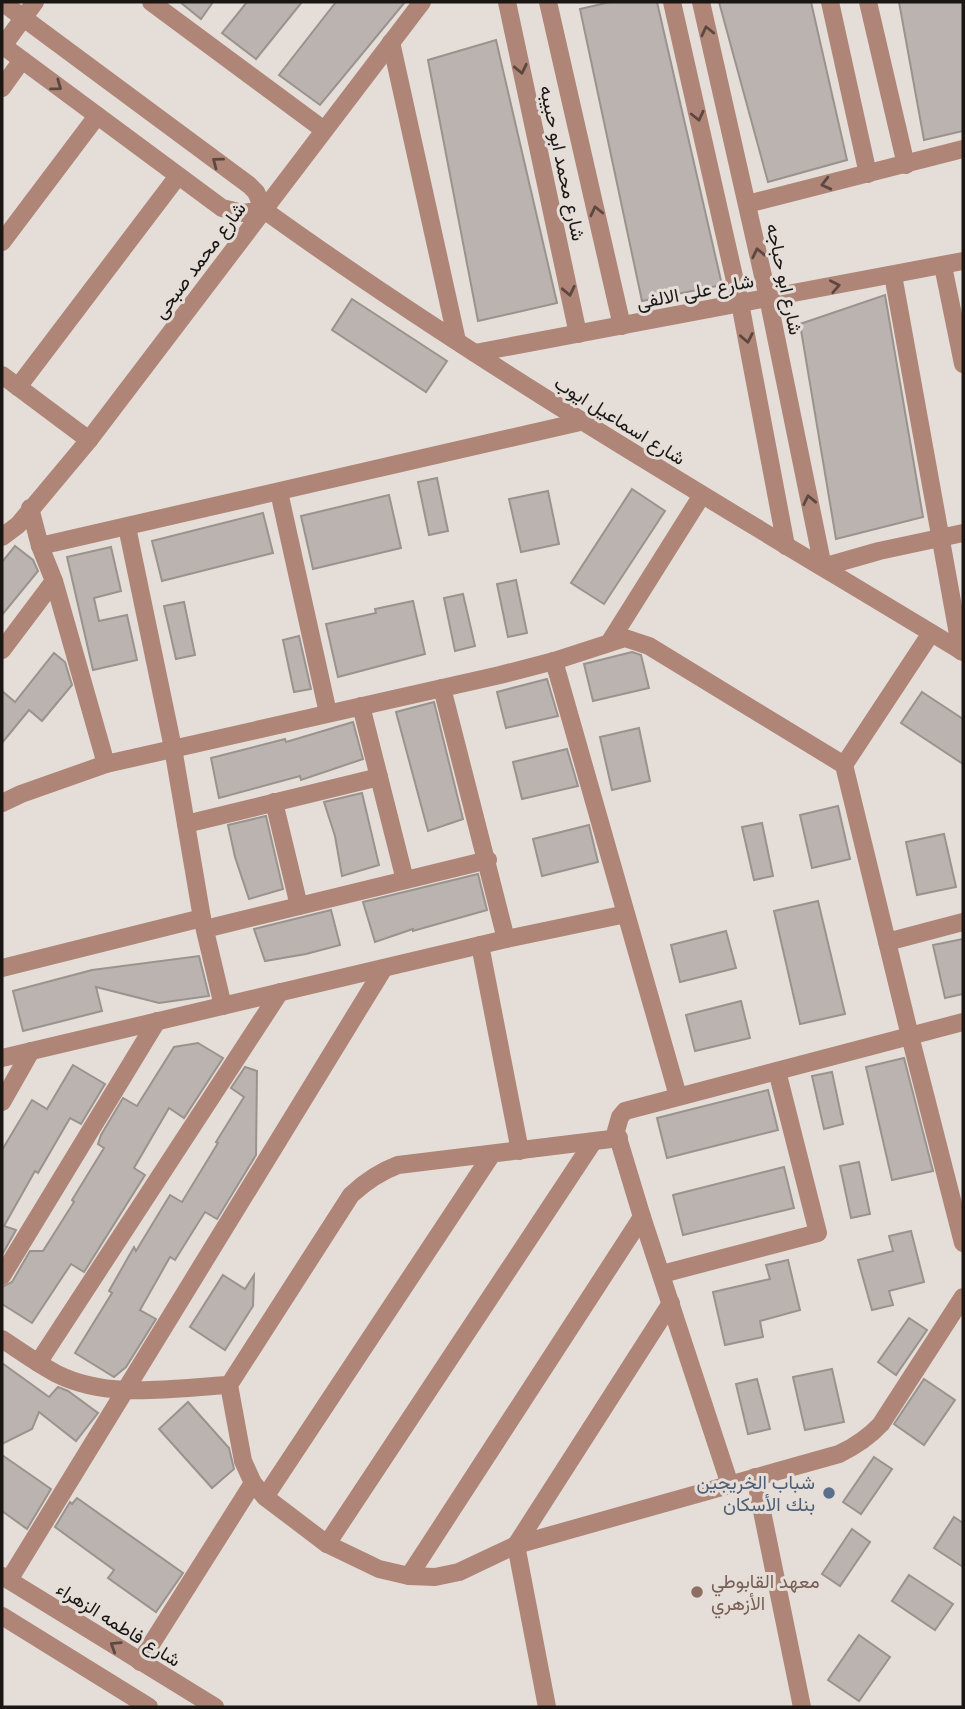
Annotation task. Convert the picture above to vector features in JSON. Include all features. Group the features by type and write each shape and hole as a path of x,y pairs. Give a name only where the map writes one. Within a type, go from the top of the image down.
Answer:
{"street":[{"name":"شارع اسماعيل ايوب","path":"2,2 249,185 256,192 264,210 335,261 580,422 962,651"},
{"path":"35,2 2,46 222,208 243,213 264,210"},
{"path":"151,2 324,130"},
{"name":"شارع محمد صبحى","path":"2,537 18,524 89,440 422,2"},
{"name":"شارع محمد ابو حبيبه","path":"507,2 578,334"},
{"name":"شارع محمد ابو حبيبه","path":"550,2 622,326"},
{"path":"673,2 740,303 786,546"},
{"name":"شارع ابو حباجه","path":"701,2 768,298 823,567"},
{"path":"830,2 868,174"},
{"path":"868,2 905,165"},
{"path":"391,42 457,341"},
{"path":"2,88 22,60"},
{"path":"2,242 97,116"},
{"path":"747,204 963,149"},
{"path":"18,387 178,176"},
{"name":"شارع على الالفى","path":"475,353 963,261"},
{"path":"943,266 963,364"},
{"path":"893,275 962,651"},
{"path":"2,375 89,440"},
{"path":"40,546 580,422"},
{"path":"279,492 328,713"},
{"path":"609,643 702,495"},
{"path":"30,508 40,546 54,581 106,764"},
{"path":"127,527 173,748 204,923 223,1006"},
{"path":"823,567 847,559 963,533"},
{"path":"2,650 54,581"},
{"path":"844,765 931,632"},
{"path":"2,803 106,764 554,661 625,638 649,646 844,765 963,1243"},
{"path":"554,661 678,1096"},
{"path":"442,688 506,939"},
{"path":"361,706 405,880"},
{"path":"186,824 379,777"},
{"path":"274,802 299,906"},
{"path":"2,968 204,923 299,906 488,860"},
{"path":"2,1058 506,939 626,914"},
{"path":"887,942 963,922"},
{"path":"480,945 520,1151"},
{"path":"5,1578 125,1390 384,968"},
{"path":"38,1363 280,992"},
{"path":"2,1276 157,1021"},
{"path":"730,1485 642,1217 618,1138 617,1124 625,1111 963,1022"},
{"path":"2,1102 31,1051"},
{"path":"662,1274 818,1233 777,1071"},
{"path":"618,1138 398,1165 380,1172 351,1195 229,1385 243,1461 259,1490 327,1544 379,1569 409,1576 435,1577 459,1572 516,1545 839,1454 855,1447 869,1437 881,1423 963,1297"},
{"path":"327,1544 593,1142"},
{"path":"140,1662 492,1154"},
{"path":"409,1576 642,1217"},
{"path":"547,1707 516,1545 671,1303"},
{"path":"2,1339 59,1375 100,1388 125,1390 229,1385"},
{"path":"755,1477 802,1707"},
{"name":"شارع فاطمه الزهراء","path":"5,1578 215,1707"},
{"path":"2,1616 139,1705"}],"building":[{"path":"180,2 213,2 201,19"},
{"path":"247,2 302,2 256,59 222,33"},
{"path":"336,2 405,2 320,105 279,75"},
{"path":"610,2 657,2 722,285 642,301 580,9"},
{"path":"719,2 811,2 847,160 768,182"},
{"path":"899,2 963,2 963,131 924,140"},
{"path":"496,40 557,303 478,321 428,60"},
{"path":"885,295 923,517 836,539 800,324"},
{"path":"352,299 447,361 426,392 332,330"},
{"path":"437,478 448,531 429,535 418,482"},
{"path":"632,489 665,511 604,604 571,583"},
{"path":"548,491 559,544 521,552 509,499"},
{"path":"389,495 401,548 313,569 301,516"},
{"path":"263,513 273,553 162,581 152,541"},
{"path":"15,546 33,560 38,571 2,615 2,562"},
{"path":"111,547 121,591 94,598 99,621 127,615 137,660 93,670 67,557"},
{"path":"516,580 527,633 508,637 497,584"},
{"path":"463,594 475,646 455,651 444,598"},
{"path":"413,601 425,654 338,677 326,624 376,613 375,609"},
{"path":"184,602 195,655 176,659 164,606"},
{"path":"299,636 311,689 294,692 283,640"},
{"path":"632,652 641,655 649,688 593,701 584,664"},
{"path":"54,653 65,662 72,685 42,721 29,710 2,743 2,691 15,702"},
{"path":"547,679 558,716 506,728 497,692"},
{"path":"922,692 963,719 963,764 901,723"},
{"path":"434,702 463,819 428,831 396,712"},
{"path":"353,722 363,759 301,780 300,776 219,798 211,758 285,739 286,742"},
{"path":"639,728 650,781 612,790 600,737"},
{"path":"567,749 578,786 522,799 513,762"},
{"path":"362,793 379,865 342,876 335,836 324,802"},
{"path":"838,806 850,859 812,868 800,815"},
{"path":"266,816 283,889 249,899 228,825"},
{"path":"762,823 773,876 754,880 742,827"},
{"path":"589,825 598,862 542,876 533,839"},
{"path":"944,834 956,887 917,895 906,842"},
{"path":"478,874 487,910 375,942 363,902"},
{"path":"818,901 845,1014 800,1024 774,911"},
{"path":"331,910 340,945 265,961 254,929"},
{"path":"726,931 736,968 680,982 671,945"},
{"path":"963,939 963,994 945,998 933,945"},
{"path":"199,956 209,996 159,1003 96,987 102,1011 23,1031 13,991 92,970"},
{"path":"741,1001 750,1038 695,1051 686,1015"},
{"path":"198,1043 223,1058 184,1118 169,1108 134,1168 145,1175 84,1272 71,1264 32,1323 2,1304 2,1287 12,1282 30,1251 43,1251 74,1202 72,1200 104,1148 98,1144 101,1135 123,1098 137,1106 174,1047"},
{"path":"904,1058 933,1171 892,1180 866,1067"},
{"path":"73,1065 105,1084 81,1124 70,1118 38,1173 35,1171 4,1226 16,1230 2,1255 2,1150 32,1100 47,1109"},
{"path":"245,1067 257,1071 256,1155 217,1219 205,1212 175,1260 170,1257 140,1310 156,1319 126,1367 114,1377 75,1353 112,1293 109,1291 134,1247 136,1251 170,1195 182,1202 218,1143 216,1142 244,1097 231,1088"},
{"path":"832,1072 843,1124 824,1129 812,1076"},
{"path":"768,1090 778,1130 667,1158 657,1118"},
{"path":"859,1162 870,1214 851,1218 840,1166"},
{"path":"784,1167 794,1208 683,1235 673,1195"},
{"path":"911,1231 924,1282 889,1291 893,1305 872,1310 858,1260 893,1251 889,1236"},
{"path":"788,1260 800,1310 760,1321 763,1337 725,1345 713,1292 770,1279 766,1265"},
{"path":"223,1275 245,1289 254,1275 253,1306 225,1350 190,1327"},
{"path":"909,1318 927,1330 896,1375 878,1362"},
{"path":"2,1363 49,1397 58,1387 98,1413 76,1441 39,1412 32,1429 2,1444"},
{"path":"832,1369 844,1422 805,1430 793,1377"},
{"path":"757,1379 770,1429 748,1434 736,1384"},
{"path":"924,1379 955,1400 924,1445 894,1424"},
{"path":"188,1402 229,1448 234,1469 212,1488 159,1429"},
{"path":"2,1455 51,1489 27,1529 2,1511"},
{"path":"874,1457 892,1469 861,1514 843,1502"},
{"path":"77,1498 183,1573 156,1612 108,1578 114,1570 55,1527 70,1502 72,1504"},
{"path":"954,1517 963,1523 963,1567 934,1548"},
{"path":"852,1529 870,1542 840,1586 822,1574"},
{"path":"909,1575 953,1604 935,1630 892,1601"},
{"path":"859,1635 890,1657 859,1701 828,1680"}],"place":[{"name":"شباب الخريجين بنك الأسكان","path":"829,1493"},
{"name":"معهد القابوطي الأزهري","path":"697,1592"}]}
